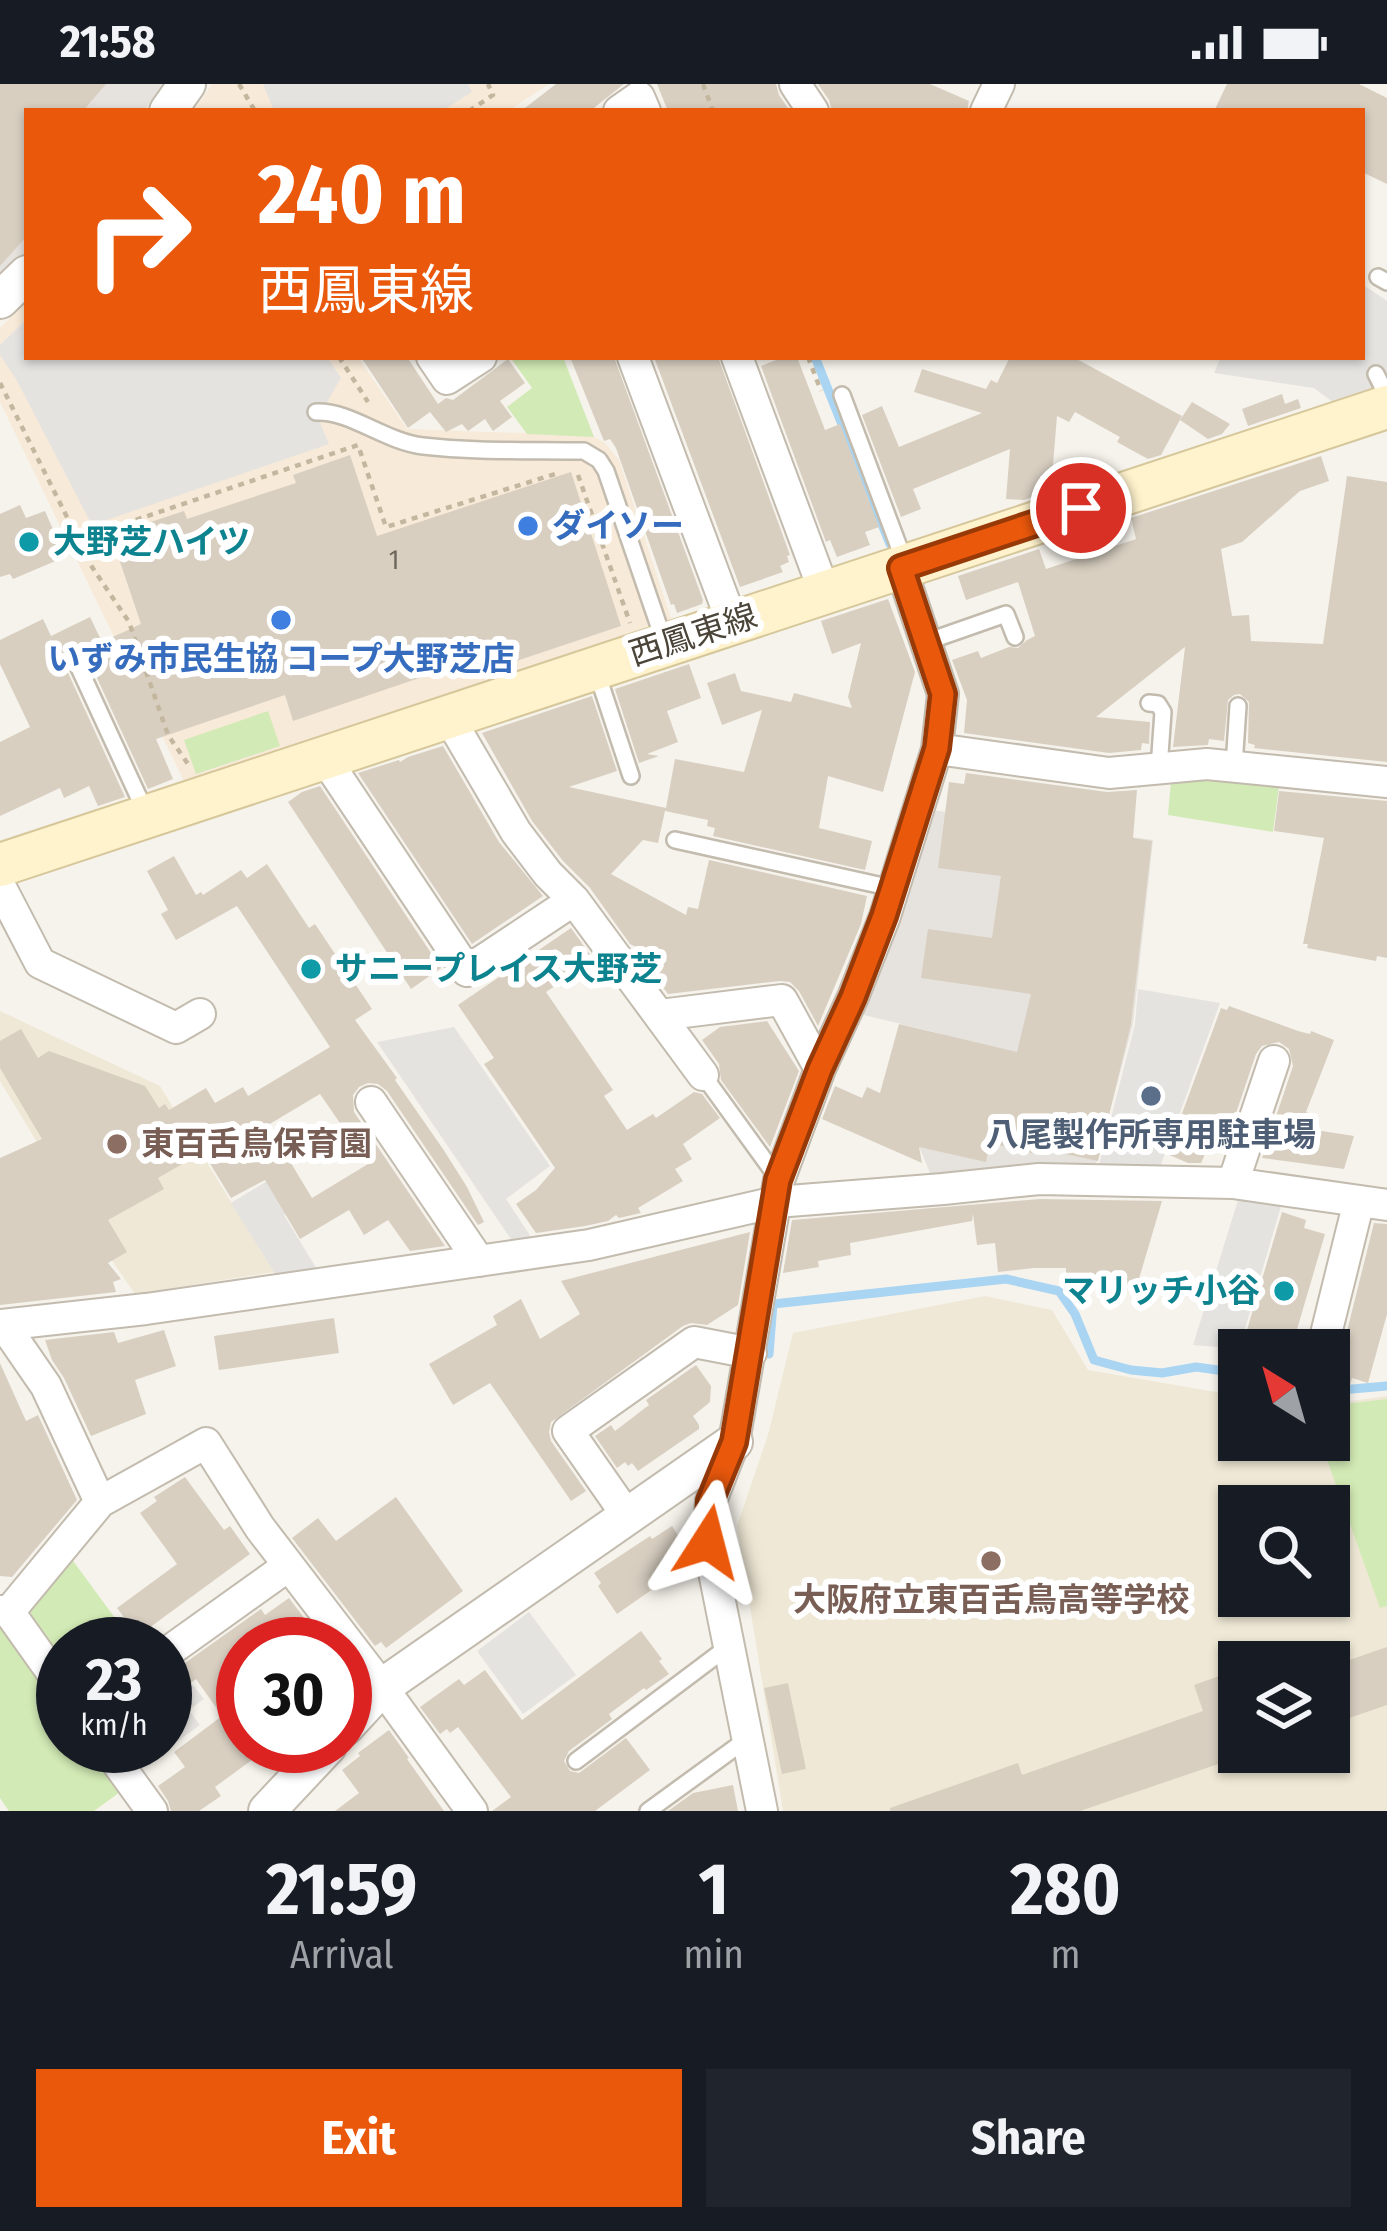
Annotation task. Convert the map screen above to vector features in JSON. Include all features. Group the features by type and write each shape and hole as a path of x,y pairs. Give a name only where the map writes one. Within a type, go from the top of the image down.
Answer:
{"main road":[{"name":"西鳳東線","path":"0,865 596,667 650,641 732,622 903,567 1381,390"}],"street":[{"path":"0,300 24,277"},
{"path":"434,360 447,379 477,360"},
{"path":"634,360 732,622"},
{"path":"737,360 824,592"},
{"path":"762,1811 708,1542 710,1501 734,1442 777,1191 820,1069 853,997 937,748 943,694 903,567"},
{"path":"448,716 516,832 574,900 703,1075"},
{"path":"937,748 1109,773 1207,764 1387,782"},
{"path":"324,758 467,971 574,900"},
{"path":"0,886 40,963 176,1028 200,1014"},
{"path":"660,1016 782,1000 820,1069"},
{"path":"1232,1183 1274,1061"},
{"path":"374,1121 479,1261"},
{"path":"100,1502 46,1386 2,1325 590,1245 777,1191 943,1190 1039,1179 1232,1183 1373,1203 1327,1329"},
{"path":"628,1517 568,1432 694,1342 751,1353"},
{"path":"36,1653 5,1612 100,1502 206,1442 260,1528 472,1811"},
{"path":"372,1698 734,1442"},
{"path":"192,1635 288,1566"},
{"path":"125,1773 152,1811"},
{"path":"267,1811 303,1773"}],"lane":[{"path":"1381,390 1387,396"},
{"path":"842,395 903,567"},
{"path":"316,412 332,411 418,446 584,451 599,460 606,471 650,641"},
{"path":"926,642 1006,614 1015,637"},
{"path":"75,659 148,816"},
{"path":"596,667 631,776"},
{"path":"1149,703 1158,704 1163,712 1159,768"},
{"path":"1234,766 1238,706"},
{"path":"675,840 892,887"},
{"path":"703,1075 777,1191"},
{"path":"576,1760 729,1646"},
{"path":"648,1811 747,1738"}],"path":[{"path":"474,108 493,95 488,84"},
{"path":"341,360 368,400 366,414"},
{"path":"0,383 92,567 129,622 168,735 196,777"},
{"path":"79,539 358,445 386,527 555,474"},
{"path":"576,467 650,641"}],"shaded area":[{"path":"0,84 162,84 146,108 24,108 24,258 0,284"},
{"path":"212,84 549,84 513,108 196,108"},
{"path":"263,84 468,84 472,92 447,108 273,108"},
{"path":"1365,286 1387,301 1387,389 1338,406 1314,388 1214,373 1220,360 1365,360"},
{"path":"24,305 24,360 360,360 407,429 594,437 619,460 672,621 184,781 0,402 0,328"},
{"path":"24,322 24,360 329,360 341,378 318,418 329,444 92,525 0,355 0,345"},
{"path":"931,810 1153,840 1133,1024 1095,1167 933,1180 915,1137 942,1034 856,1013"},
{"name":"八尾製作所専用駐車場","path":"1138,989 1220,1003 1159,1170 1098,1169 1135,1024"},
{"name":"東百舌鳥保育園","path":"0,1011 160,1086 274,1272 135,1294 0,1081"},
{"path":"454,1027 550,1166 506,1199 535,1243 515,1245 377,1042"},
{"path":"269,1180 318,1271 277,1277 231,1203"},
{"path":"1238,1200 1282,1203 1245,1329 1218,1329 1218,1347 1193,1345"},
{"name":"大阪府立東百舌鳥高等学校","path":"985,1296 1052,1310 1088,1370 1218,1392 1218,1461 1350,1461 1350,1401 1387,1396 1387,1811 783,1811 737,1526 768,1435 793,1333"},
{"path":"529,1612 576,1675 523,1714 477,1651"},
{"path":"192,1686 204,1699 192,1708"}],"green space":[{"path":"512,360 564,360 594,437 527,434 507,407 532,388"},
{"path":"268,711 280,746 196,774 184,740"},
{"path":"1207,779 1279,786 1273,832 1168,815 1171,782"},
{"path":"1387,1399 1387,1606 1380,1608 1350,1524 1350,1485 1336,1485 1328,1461 1350,1461 1350,1403"},
{"path":"71,1558 114,1617 36,1617 36,1628 30,1620 32,1605"},
{"path":"0,1627 36,1676 36,1773 106,1773 120,1792 94,1811 9,1811 0,1798"}],"building":[{"path":"0,84 106,84 86,108 24,108 24,239 0,266"},
{"path":"556,84 624,84 594,108 525,108"},
{"path":"657,84 776,84 788,108 667,108"},
{"path":"818,84 930,84 969,101 968,108 831,108"},
{"path":"1227,84 1359,84 1387,98 1387,184 1365,173 1365,108 1215,108"},
{"path":"363,360 409,360 438,404 446,398 453,400 507,360 525,383 500,401 512,417 493,431 485,419 468,431 462,424 446,432 430,412 408,428"},
{"path":"571,360 615,360 702,604 677,613 671,605 616,448 610,439 604,441"},
{"path":"655,360 719,360 790,555 789,562 780,566 783,572 740,587"},
{"path":"798,360 825,430 840,424 879,527 865,532 870,545 837,557 830,540 826,542 761,366"},
{"path":"1008,360 1079,360 1182,416 1161,455 1148,459 1075,412 1069,422 1057,416 1052,477 1040,476 1039,495 1006,499 1010,449 913,489 921,509 901,517 862,415 882,406 899,447 982,413 914,392 922,369 986,389 991,380 997,383"},
{"path":"1282,394 1285,404 1298,399 1301,408 1248,426 1242,409"},
{"path":"1192,402 1230,424 1222,434 1208,439 1180,420"},
{"path":"350,455 377,536 571,472 621,626 480,673 475,659 293,721 285,695 156,739 173,779 148,789 86,654 71,648 64,664 125,797 98,806 89,786 64,798 60,788 0,816 0,742 30,727 0,664 0,640 43,619 51,636 90,617 102,642 141,624 111,535 184,511 187,519 296,483 293,475"},
{"path":"1321,456 1329,481 1300,491 1242,542 1221,549 1232,616 1249,615 1251,641 1323,644 1347,476 1387,482 1387,762 1254,748 1248,743 1249,702 1240,694 1228,700 1224,741 1209,739 1208,745 1173,747 1185,647 1096,717 1150,722 1149,744 1142,743 1141,750 1109,753 964,733 967,700 952,660 978,651 981,658 1018,648 1035,636 1018,582 966,600 958,576 1039,549 1046,569 1136,539 1131,518"},
{"name":"大野芝ハイツ","path":"20,505 26,518 45,511 65,557 13,579 10,574 0,577 0,514"},
{"path":"888,599 915,672 883,792 828,776 819,828 872,841 865,870 713,836 715,828 707,826 708,820 665,811 658,843 643,840 611,874 686,915 688,907 698,909 709,860 867,896 861,924 818,1026 790,982 668,994 651,971 648,953 630,944 590,888 532,821 482,733 592,696 617,771 569,787 666,808 675,759 744,772 762,710 722,725 707,683 735,673 741,691 791,702 794,693 852,708 848,697 861,643 832,654 821,621"},
{"path":"689,664 701,698 667,711 678,742 647,754 659,756 639,763 615,689"},
{"path":"443,746 499,842 543,896 472,944 358,773"},
{"path":"966,773 1107,792 1137,790 1133,838 1152,841 1131,1024 1098,1161 990,1143 986,1162 919,1147 922,1163 822,1119 835,1086 862,1098 867,1087 880,1093 899,1024 1017,1052 1031,994 921,978 928,929 992,938 1001,876 938,868 949,782 964,784"},
{"path":"320,786 441,968 411,989 288,802"},
{"path":"1279,791 1387,801 1387,958 1377,956 1376,961 1303,944 1324,838 1274,831"},
{"path":"174,856 196,895 203,895 241,870 247,878 267,864 309,928 315,924 372,1009 355,1020 443,1149 484,1222 478,1225 387,1091 368,1083 353,1095 354,1112 445,1246 410,1251 388,1220 364,1235 349,1210 300,1239 265,1180 231,1198 203,1152 158,1178 164,1189 108,1220 127,1252 108,1263 121,1279 113,1282 116,1292 0,1305 0,1158 42,1139 0,1068 0,1041 21,1029 38,1058 49,1051 145,1086 159,1108 165,1104 169,1110 206,1088 215,1103 243,1087 248,1096 330,1047 237,906 176,940 161,914 168,910 147,871","holes":["320,1094 368,1164 312,1198 268,1125"]},
{"path":"571,928 594,960 546,992 613,1090 604,1096 627,1130 653,1114 656,1118 694,1092 702,1094 720,1118 683,1144 692,1159 675,1169 683,1181 638,1208 641,1213 536,1233 516,1204 555,1168 484,1064 494,1058 458,1005"},
{"path":"1229,1006 1334,1040 1302,1128 1354,1136 1344,1169 1262,1158 1293,1066 1289,1049 1279,1042 1262,1046 1256,1054 1229,1134 1216,1130 1201,1163 1167,1154 1221,1008"},
{"path":"767,1021 799,1071 770,1147 721,1080 719,1064 702,1040 720,1027"},
{"path":"1040,1199 1162,1201 1136,1289 1066,1282 1066,1268 998,1272 995,1243 977,1245 973,1214 972,1221 850,1243 851,1255 783,1273 792,1220"},
{"name":"マリッチ小谷","path":"1282,1212 1306,1220 1304,1228 1325,1234 1297,1329 1247,1329"},
{"path":"1374,1223 1387,1224 1387,1314 1368,1383 1352,1378 1350,1385 1348,1329"},
{"path":"750,1232 738,1305 707,1325 683,1326 551,1422 551,1441 586,1491 571,1501 490,1383 453,1405 429,1364 497,1325 493,1316 521,1299 540,1339 580,1314 561,1281"},
{"path":"334,1318 339,1353 219,1370 214,1336"},
{"path":"164,1330 176,1366 135,1380 146,1414 91,1436 45,1340 114,1332 118,1343"},
{"path":"0,1363 26,1421 38,1415 77,1500 12,1577 0,1576"},
{"path":"696,1365 711,1386 710,1402 693,1416 699,1429 638,1471 625,1462 617,1468 595,1436 611,1425 615,1431 649,1405 646,1400"},
{"path":"185,1477 224,1530 230,1526 250,1554 164,1617 124,1617 117,1608 177,1564 140,1513 157,1501 154,1497"},
{"path":"396,1497 463,1591 386,1648 381,1642 375,1646 372,1617 353,1617 292,1538 318,1518 336,1541"},
{"path":"672,1526 691,1556 617,1614 594,1573"},
{"path":"289,1598 303,1617 250,1617 261,1609 265,1615"},
{"path":"641,1631 669,1674 609,1714 612,1719 569,1751 564,1761 570,1771 579,1773 626,1738 650,1770 595,1811 492,1811 511,1797 458,1727 440,1734 420,1707 459,1679 464,1685 485,1670 522,1720"},
{"path":"216,1641 216,1707 196,1679 192,1682 192,1658"},
{"path":"1387,1647 1387,1705 1350,1718 1350,1660"},
{"path":"1218,1676 1218,1764 1080,1811 890,1811 1018,1763 1022,1775 1203,1711 1194,1685"},
{"path":"788,1683 806,1769 782,1774 764,1688"},
{"path":"216,1720 216,1773 234,1773 215,1787 221,1796 199,1811 171,1811 158,1786 176,1773 192,1773 192,1738"},
{"path":"389,1730 444,1811 335,1811 359,1793 344,1773 372,1773 372,1743"},
{"path":"733,1785 738,1811 668,1811 693,1793"}],"waterway":[{"path":"816,360 890,544"},
{"path":"769,1354 773,1304 1006,1279 1059,1291 1075,1314 1094,1360 1162,1373 1196,1367 1218,1370"},
{"path":"1350,1389 1387,1386"}],"place":[{"name":"ダイソー","path":"528,526"},
{"name":"大野芝ハイツ","path":"29,542"},
{"name":"いずみ市民生協 コープ大野芝店","path":"281,620"},
{"name":"サニープレイス大野芝","path":"311,969"},
{"name":"八尾製作所専用駐車場","path":"1151,1096"},
{"name":"東百舌鳥保育園","path":"117,1144"},
{"name":"マリッチ小谷","path":"1284,1291"},
{"name":"大阪府立東百舌鳥高等学校","path":"991,1561"}],"route":[{"path":"708,1542 710,1501 734,1442 778,1180 884,916 937,748 943,694 901,568 1081,508"}]}
